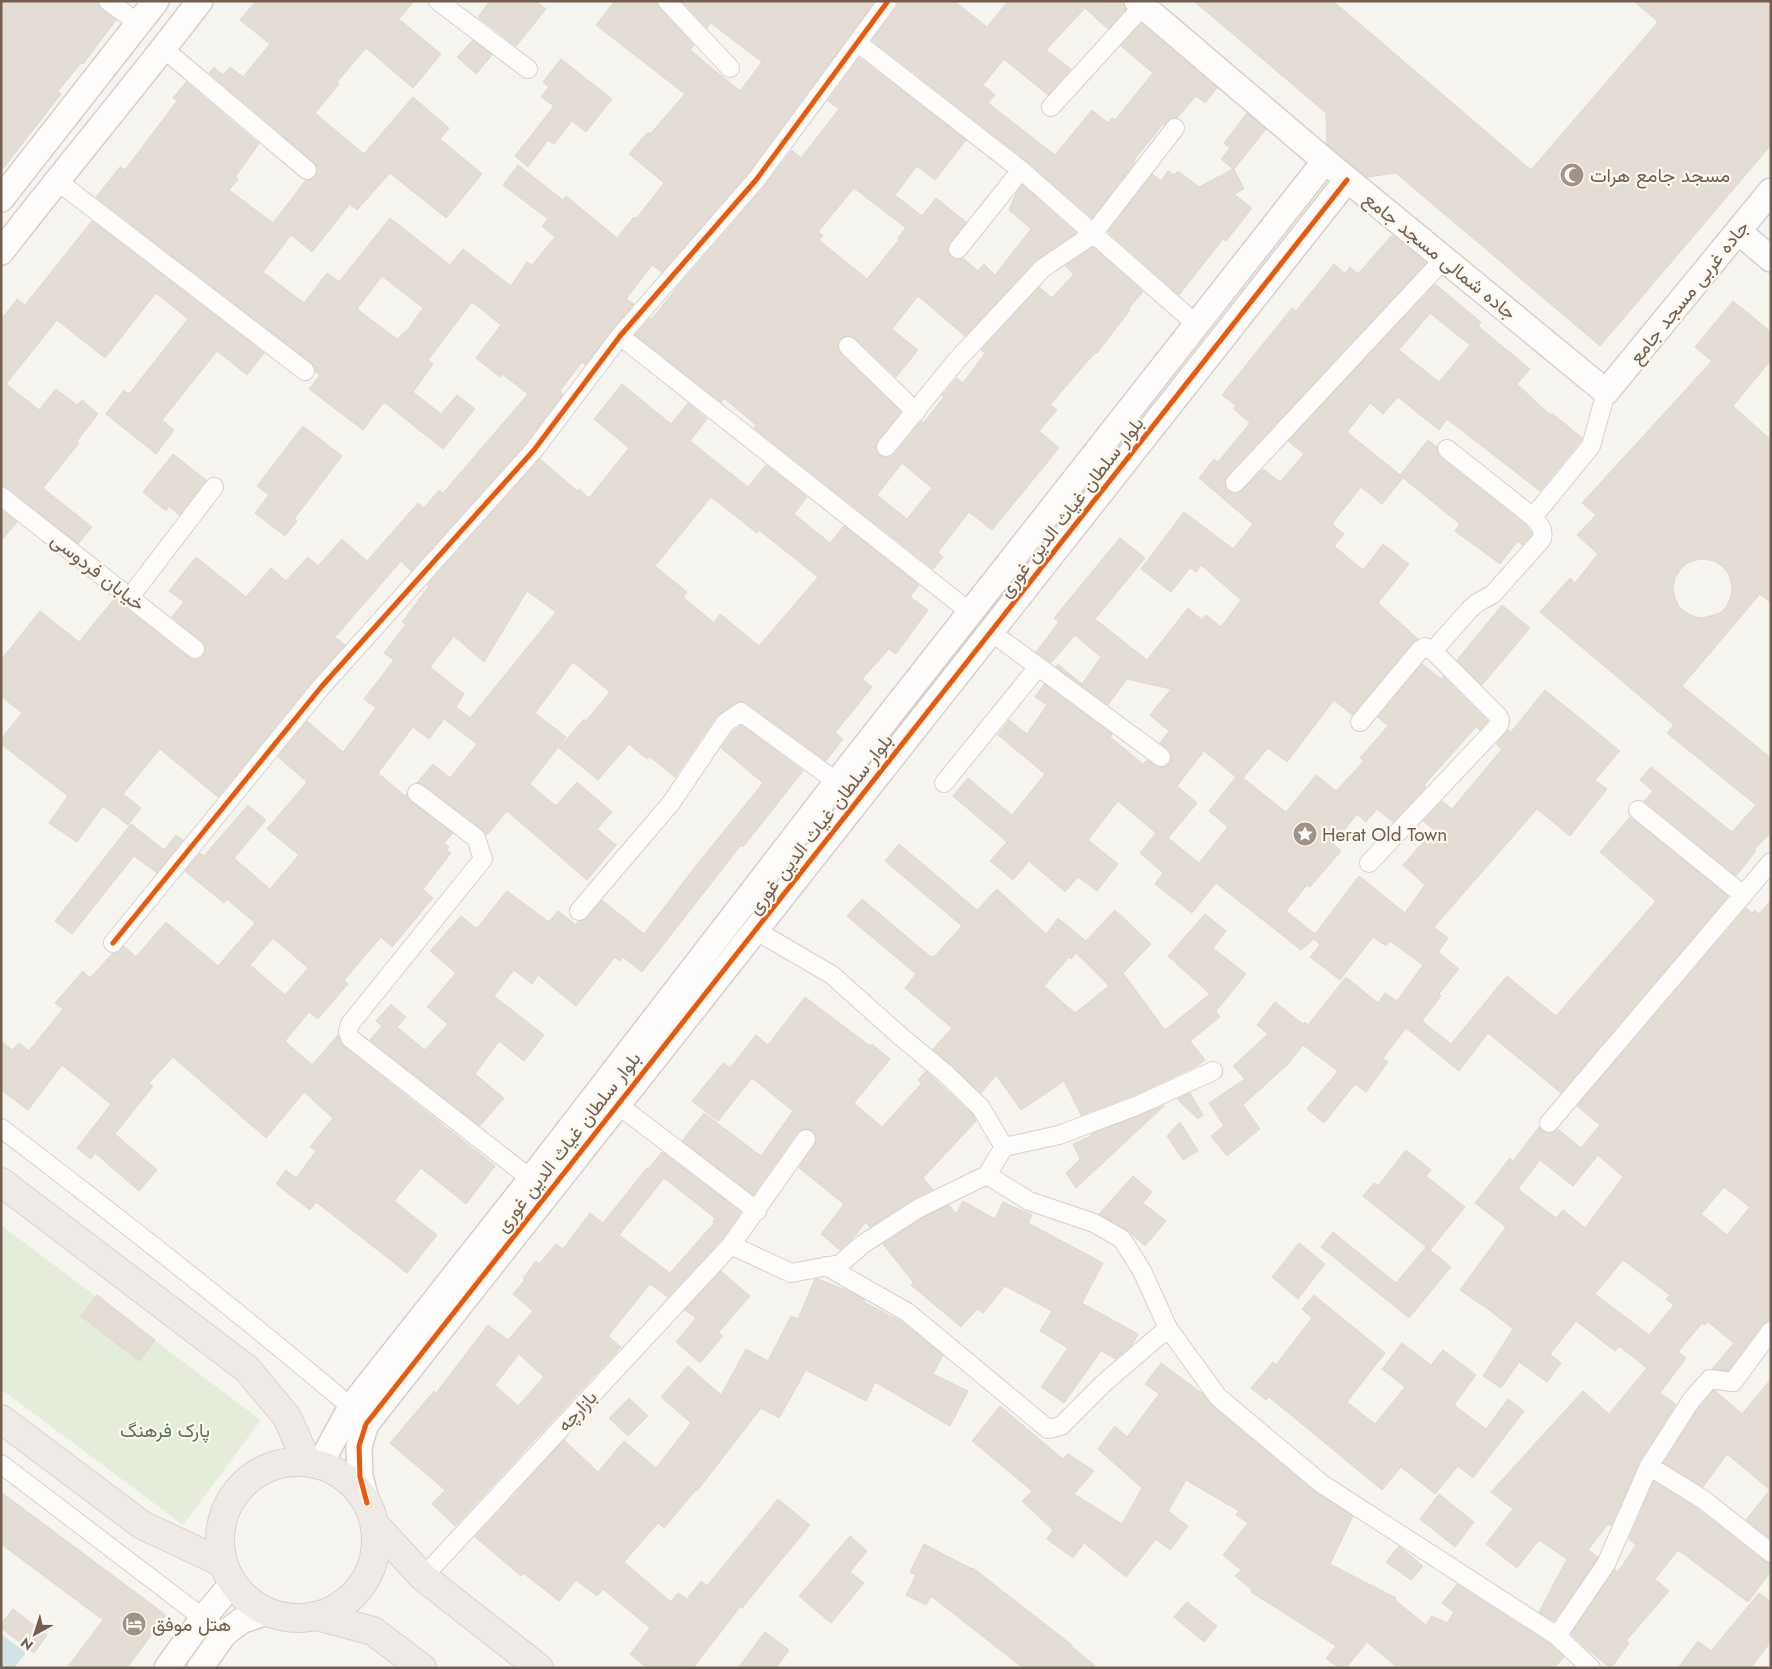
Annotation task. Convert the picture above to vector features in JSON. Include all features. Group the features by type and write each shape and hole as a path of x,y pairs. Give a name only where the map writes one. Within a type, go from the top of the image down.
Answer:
{"highway":[{"path":"1,1182 247,1369 287,1417 313,1464"},
{"path":"1,1419 142,1525 228,1573"},
{"path":"422,1668 373,1631 317,1616 288,1617 266,1612 248,1600 228,1573 220,1538 224,1512 238,1490 257,1473 281,1463 313,1464 339,1473 356,1486 371,1514 423,1578 539,1668"},
{"path":"317,1616 339,1607 357,1592 370,1572 376,1549 371,1514"}],"street":[{"path":"108,1 138,23"},
{"path":"1,199 156,1"},
{"path":"1,252 56,180 164,49 200,1"},
{"path":"438,1 528,69"},
{"path":"667,1 730,68"},
{"path":"113,943 322,686 534,450 620,336 756,180 888,1"},
{"path":"1051,107 1140,4"},
{"name":"جاده شمالی مسجد جامع","path":"1140,4 1443,260 1606,392"},
{"path":"858,43 1021,170 1092,235 1196,324"},
{"path":"164,49 307,170"},
{"path":"886,447 958,360 1043,268 1092,235 1175,128"},
{"path":"313,1464 358,1416 531,1179 836,782 1325,161"},
{"path":"958,249 1021,170"},
{"path":"56,180 305,371"},
{"name":"بلوار سلطان غیاث الدین غوری","path":"371,1514 360,1477 358,1416 617,1104 1347,180"},
{"name":"جاده غربی مسجد جامع","path":"1606,392 1738,231 1768,201"},
{"path":"1738,231 1771,259"},
{"path":"1235,483 1443,260"},
{"path":"620,336 970,612"},
{"path":"848,346 916,412"},
{"path":"1533,517 1592,446 1606,392"},
{"path":"1433,651 1469,610 1493,594 1542,539 1544,532 1533,517 1447,449"},
{"path":"130,597 214,486"},
{"name":"خیابان فردوسی","path":"1,496 195,650"},
{"path":"991,632 1162,757"},
{"path":"1360,722 1420,650 1425,647 1433,651 1500,720 1499,725 1369,863"},
{"path":"944,783 1038,667"},
{"path":"579,911 671,803 725,723 741,712 836,782"},
{"path":"417,793 476,838 483,859 350,1024 348,1031 350,1038 531,1179"},
{"path":"1638,810 1743,895"},
{"path":"1550,1123 1771,862"},
{"path":"755,930 832,974 899,1036 946,1074 981,1108 1004,1147"},
{"path":"731,1245 790,1273 840,1264 863,1244 919,1208 987,1175 1004,1147 1059,1135 1136,1106 1214,1071"},
{"path":"617,1104 757,1211"},
{"path":"1,1128 186,1271 358,1416"},
{"name":"بازارچه","path":"423,1578 731,1245 757,1211 806,1139"},
{"path":"987,1175 1029,1201 1094,1223 1122,1239 1142,1271 1168,1328 1218,1397 1322,1484 1557,1636 1591,1668"},
{"path":"826,1266 908,1312 1048,1429 1061,1426 1104,1383 1168,1328"},
{"path":"1557,1636 1606,1564 1649,1466 1692,1399 1710,1378 1733,1382 1771,1330"},
{"path":"1,1464 224,1634"},
{"path":"1649,1466 1704,1500 1771,1554"},
{"path":"167,1668 203,1618 228,1573"},
{"path":"200,1668 224,1634 241,1621 267,1612 288,1617"}],"green space":[{"name":"پارک فرهنگ","path":"1,1225 261,1420 183,1525 1,1389"}],"shaded area":[{"path":"1,1634 26,1653 14,1668 1,1668"}],"building":[{"path":"1,1 97,1 101,9 116,20 83,64 81,63 58,91 61,94 1,171"},
{"path":"256,1 414,1 399,19 441,54 413,88 366,48 337,82 339,84 315,113 364,154 413,97 449,128 440,139 482,174 446,218 390,173 357,210 350,204 312,252 291,235 263,272 304,303 327,273 339,282 390,218 450,265 463,249 511,286 527,262 532,265 555,237 542,226 548,219 503,185 518,165 563,200 566,196 617,238 634,217 636,219 664,183 629,154 648,132 650,134 685,94 596,25 615,1 657,1 659,8 694,45 690,50 740,91 762,62 711,23 707,28 682,1 875,1 748,173 662,272 652,265 626,299 634,304 585,365 582,362 560,391 563,394 526,443 411,571 401,561 335,637 345,645 314,679 218,797 160,749 123,794 141,808 128,825 103,806 77,842 49,823 68,796 1,744 1,739 22,713 1,696 1,660 40,611 79,642 114,599 188,657 194,660 199,659 205,651 205,645 172,617 184,602 169,591 196,557 246,597 271,568 286,581 308,557 318,566 342,539 367,561 418,503 424,508 439,490 443,493 528,394 502,374 500,377 476,358 501,325 472,302 428,360 433,364 413,392 441,414 457,395 475,409 443,449 384,402 363,430 309,389 320,375 311,363 96,197 120,167 125,170 177,101 173,98 186,82 259,144 235,177 238,179 229,190 273,223 306,180 311,180 315,176 317,167 314,162 209,73 214,67 223,75 230,67 243,77 270,44 240,20","holes":["382,276 423,308 409,328 397,339 357,309"]},
{"path":"490,1 536,1 546,9 516,46 478,17"},
{"path":"898,1 954,1 987,27 1008,1 1123,2 1126,9 1108,29 1085,8 1046,50 1071,69 1048,95 1004,59 983,85 995,95 988,103 1055,155 1092,110 1108,123 1112,118 1115,120 1153,73 1121,46 1141,24 1217,88 1205,103 1196,96 1177,118 1171,118 1163,124 1092,218 1028,162 872,40 897,7"},
{"name":"مسجد جامع هرات","path":"1194,1 1333,1 1531,170 1658,22 1634,1 1771,1 1771,145 1600,346 1396,173 1367,177 1334,150 1327,144 1326,113"},
{"path":"473,40 492,55 476,74 457,57"},
{"path":"859,58 966,140 935,180 917,166 895,195 922,216 936,198 966,222 948,247 951,257 957,260 963,258 978,271 984,264 995,275 1031,229 1009,210 1016,193 1022,185 1076,233 1035,261 965,336 918,296 892,329 918,350 896,377 855,338 846,336 840,339 838,348 841,354 901,412 878,441 876,450 879,455 885,458 894,454 921,421 923,423 944,397 942,395 957,378 963,383 985,353 981,350 1039,287 1052,298 1074,274 1065,266 1093,247 1143,292 1128,309 1130,310 1097,353 1085,364 1050,405 1057,410 1039,431 1059,448 992,530 969,512 938,552 943,557 933,569 754,428 756,425 724,398 721,402 635,335 650,318 652,319 764,187 792,150 801,158 839,109 828,101","holes":["854,188 906,228 898,238 899,240 867,279 819,240 823,235 818,232","902,463 932,488 907,519 877,495"]},
{"path":"561,59 612,99 586,132 572,121 554,144 548,140 528,167 515,156 554,106 541,97 549,87 543,82"},
{"path":"1247,113 1266,129 1234,169 1244,189 1234,194 1252,208 1226,241 1223,239 1179,295 1108,232 1152,174 1161,181 1168,171 1174,175 1178,171 1199,187 1233,169 1221,159 1230,148 1224,143"},
{"path":"92,221 264,353 247,375 217,351 162,420 174,430 156,454 106,414 124,390 129,394 188,319 156,293 105,358 57,320 6,384 39,410 56,389 77,405 82,400 98,414 77,441 79,443 43,488 92,527 78,544 8,488 1,486 1,320 17,299 25,305"},
{"path":"1392,235 1426,263 1227,476 1225,481 1227,490 1239,493 1263,469 1280,482 1304,454 1288,441 1435,284 1481,322 1478,326 1530,369 1517,384 1550,415 1552,413 1582,438 1540,491 1447,419 1439,430 1398,397 1383,414 1370,403 1347,432 1400,475 1428,440 1437,447 1440,457 1526,525 1532,534 1522,545 1518,541 1500,564 1455,531 1460,524 1403,478 1382,504 1361,487 1332,524 1344,534 1334,546 1363,570 1383,544 1409,564 1378,603 1418,639 1412,643 1352,715 1334,700 1287,762 1268,748 1243,778 1286,812 1316,775 1336,791 1364,761 1360,758 1388,726 1378,717 1422,664 1441,679 1443,676 1488,721 1480,730 1476,727 1424,785 1426,787 1393,822 1377,809 1366,822 1357,814 1333,844 1341,851 1310,887 1307,885 1286,911 1315,934 1359,876 1405,913 1425,885 1403,865 1434,830 1423,821 1442,801 1452,809 1502,749 1496,744 1508,730 1511,732 1545,690 1620,751 1595,780 1607,789 1570,836 1537,809 1434,927 1448,938 1438,952 1459,969 1439,994 1441,996 1422,1021 1451,1044 1507,976 1556,1016 1656,901 1600,852 1630,817 1728,896 1561,1093 1488,1033 1459,1071 1406,1028 1383,1058 1388,1062 1366,1092 1355,1084 1324,1123 1307,1109 1338,1071 1303,1045 1288,1064 1243,1105 1260,1129 1227,1156 1211,1136 1224,1126 1209,1103 1245,1079 1233,1066 1268,1034 1257,1025 1275,1002 1303,1024 1305,1022 1308,1025 1346,977 1378,1003 1385,993 1397,1001 1423,965 1390,941 1386,946 1373,937 1340,980 1310,957 1320,945 1314,939 1301,950 1216,883 1192,913 1155,884 1163,873 1140,853 1156,833 1118,801 1088,840 1118,864 1097,891 1078,877 1065,892 1029,861 1013,880 990,861 1007,842 953,796 968,778 1012,815 1045,774 998,735 1009,720 1027,734 1047,705 1035,697 1044,684 1112,734 1110,737 1143,764 1147,760 1159,767 1165,767 1169,764 1172,758 1170,752 1160,743 1169,731 1150,715 1171,689 1127,679 1108,705 1056,667 1058,664 1082,684 1101,657 1075,635 1051,663 1036,652 1059,622 1054,618 1120,538 1145,558 1095,619 1147,660 1188,608 1202,620 1206,615 1221,627 1241,600 1201,565 1196,572 1190,568 1171,592 1141,569 1184,512 1233,549 1253,524 1199,478 1214,459 1218,462 1250,423 1234,409 1236,406 1222,395 1292,308 1296,311 1334,264 1345,274 1350,267 1358,274","holes":["1430,313 1470,345 1439,382 1399,350","1204,751 1236,777 1209,811 1228,827 1199,863 1168,838 1197,803 1177,786"]},
{"path":"1733,301 1771,332 1771,360 1733,406 1771,440 1771,603 1760,594 1682,686 1771,758 1771,832 1754,850 1756,851 1736,876 1644,801 1653,791 1640,780 1651,767 1732,832 1756,805 1667,733 1674,725 1540,612 1570,578 1575,583 1598,554 1577,535 1596,515 1582,503 1712,361 1695,347","holes":["1705,559 1714,561 1728,573 1732,590 1730,599 1720,613 1703,618 1695,617 1679,607 1673,588 1675,578 1687,563"]},
{"path":"622,384 671,424 688,403 707,419 690,441 748,487 766,465 807,497 794,514 830,543 844,526 919,585 910,597 928,610 896,654 889,649 862,679 872,687 835,733 843,739 826,761 747,703 741,701 735,703 716,717 675,777 649,756 647,759 629,744 598,780 559,748 584,719 586,721 610,692 573,662 535,713 566,737 530,784 556,806 577,782 612,812 597,829 616,845 587,880 507,811 487,835 423,785 417,783 433,764 450,778 477,744 444,719 429,739 413,727 378,773 405,796 407,794 411,801 453,833 444,843 449,847 447,850 451,853 423,889 433,898 392,947 381,937 344,980 348,984 318,1019 309,1012 285,1041 312,1065 338,1035 343,1046 495,1166 466,1204 421,1168 394,1201 437,1235 407,1273 316,1202 310,1210 276,1184 286,1170 296,1178 316,1151 310,1147 333,1118 304,1092 266,1138 173,1057 149,1083 153,1086 115,1134 157,1170 139,1191 95,1153 91,1159 77,1148 111,1104 62,1065 28,1110 1,1090 1,1041 12,1050 19,1043 29,1051 63,1009 55,1003 83,971 90,978 112,954 117,953 124,946 136,957 166,922 218,966 255,923 227,899 224,903 185,871 200,853 204,856 248,805 266,820 234,858 270,889 299,855 267,829 307,782 278,757 307,721 343,752 376,708 364,699 394,660 384,653 406,624 402,622 429,586 427,585 540,459 577,491 579,489 589,498 629,448 594,419","holes":["711,497 757,533 759,530 818,577 759,646 720,614 714,623 683,597 687,592 655,566","527,591 556,612 470,718 456,707 464,694 430,667 454,636 484,662","273,938 308,968 285,995 250,965"]},
{"path":"303,426 342,456 294,519 297,521 285,536 255,513 269,495 257,486"},
{"path":"173,454 206,480 179,515 169,506 166,511 143,492"},
{"path":"1,510 17,522 1,541"},
{"path":"1502,605 1530,628 1482,685 1457,660"},
{"path":"741,725 803,771 743,847 741,845 642,972 623,957 620,961 615,957 576,1006 538,975 532,984 514,970 494,996 544,1035 524,1061 499,1041 475,1074 504,1098 480,1126 370,1040 382,1026 376,1021 391,1004 406,1017 397,1027 425,1050 448,1024 427,1007 456,973 430,951 461,916 476,928 478,927 507,891 549,922 558,911 576,925 578,921 587,918 602,900 644,934 763,783 721,748 733,731"},
{"path":"131,824 164,850 176,835 183,840 157,873 134,856 72,934 55,921"},
{"path":"899,844 977,910 997,889 1046,934 1058,918 1086,941 1115,910 1151,944 1123,973 1165,1030 1210,994 1168,956 1205,914 1226,931 1213,948 1246,974 1216,1011 1220,1017 1190,1041 1205,1060 1197,1066 1132,1096 1081,1115 1064,1081 1021,1110 996,1075 981,1093 933,1049 952,1028 905,988 916,974 847,916 862,899 931,957 934,957 962,926 885,861","holes":["1076,953 1109,986 1075,1013 1044,986 1069,957 1071,959"]},
{"path":"1771,900 1771,1321 1762,1325 1728,1371 1712,1369 1734,1343 1708,1322 1705,1325 1702,1323 1678,1352 1686,1358 1660,1393 1676,1404 1640,1460 1611,1526 1608,1524 1588,1550 1598,1557 1597,1559 1554,1621 1539,1612 1567,1559 1539,1540 1517,1568 1486,1544 1513,1509 1491,1492 1583,1391 1609,1414 1647,1368 1619,1346 1615,1351 1576,1321 1550,1354 1561,1363 1547,1382 1519,1362 1501,1388 1483,1376 1513,1329 1483,1305 1460,1290 1506,1227 1475,1203 1510,1158 1513,1161 1539,1127 1548,1133 1553,1133 1558,1129 1581,1148 1600,1125 1577,1106 1746,908 1752,913 1755,910 1759,914","holes":["1598,1155 1623,1177 1585,1228 1563,1210 1556,1218 1518,1189 1540,1160 1573,1186","1724,1187 1750,1207 1727,1235 1701,1214","1623,1260 1670,1295 1666,1299 1674,1305 1649,1335 1595,1294"]},
{"path":"805,997 870,1046 872,1044 890,1059 854,1103 882,1127 922,1083 918,1080 926,1071 973,1115 976,1121 923,1178 933,1189 913,1199 870,1227 866,1222 840,1250 821,1234 844,1204 799,1168 816,1140 816,1135 812,1130 802,1129 797,1133 753,1195 682,1141 704,1113 761,1156 793,1111 752,1078 718,1121 692,1101 723,1063 730,1068 756,1035 768,1045"},
{"path":"1190,1093 1203,1115 1198,1119 1177,1099"},
{"path":"1165,1105 1076,1188 1066,1173 1080,1159 1073,1144 1091,1136 1091,1134"},
{"path":"1180,1122 1198,1151 1183,1160 1167,1136"},
{"path":"1406,1150 1431,1170 1426,1176 1465,1207 1430,1250 1363,1196 1374,1183 1378,1186"},
{"path":"662,1152 741,1212 723,1238 668,1297 650,1284 608,1336 621,1347 455,1526 432,1504 445,1490 390,1443 434,1391 436,1393 488,1325 508,1340 533,1311 513,1294 525,1280 523,1278 536,1261 539,1264 556,1244 563,1249 590,1213 603,1223","holes":["664,1178 715,1218 714,1223 670,1273 619,1235","519,1354 544,1377 518,1406 495,1385"]},
{"path":"1133,1176 1152,1192 1143,1203 1166,1221 1145,1246 1127,1230 1099,1214"},
{"path":"963,1201 995,1219 1003,1202 1032,1215 1028,1223 1103,1263 1082,1303 1138,1334 1132,1345 1116,1359 1101,1351 1064,1403 1041,1387 1068,1348 1040,1331 1052,1311 1005,1286 983,1313 977,1309 961,1327 911,1285 913,1282 883,1244 924,1217 949,1205 956,1214"},
{"path":"1333,1232 1396,1283 1426,1247 1451,1267 1409,1318 1321,1247"},
{"path":"1299,1243 1325,1264 1298,1299 1272,1277"},
{"path":"721,1271 750,1296 718,1333 723,1336 700,1363 676,1342 696,1318 685,1310"},
{"path":"815,1279 853,1293 865,1300 864,1302 902,1322 943,1355 933,1374 968,1391 950,1426 875,1382 866,1401 806,1370 779,1418 761,1408 697,1491 664,1528 658,1523 624,1562 671,1602 678,1593 687,1599 701,1581 707,1586 778,1499 810,1525 742,1608 740,1607 693,1668 647,1668 630,1654 650,1628 603,1589 597,1596 576,1580 559,1601 523,1573 521,1576 475,1537 564,1440 598,1472 624,1441 656,1468 691,1423 661,1397 688,1366 721,1395 746,1349 768,1361 791,1316 798,1319"},
{"path":"97,1295 155,1340 139,1361 81,1316"},
{"path":"1314,1295 1385,1353 1347,1402 1375,1424 1405,1387 1382,1369 1402,1343 1431,1365 1443,1350 1476,1375 1454,1405 1486,1429 1508,1399 1524,1411 1473,1478 1458,1466 1435,1494 1401,1467 1382,1490 1269,1397 1266,1400 1251,1388 1273,1362 1276,1365 1312,1318 1302,1309"},
{"path":"1161,1363 1203,1394 1211,1405 1315,1492 1353,1516 1330,1564 1396,1598 1395,1600 1426,1625 1432,1616 1447,1623 1454,1612 1442,1603 1457,1584 1550,1644 1564,1657 1554,1668 1398,1668 1367,1642 1346,1668 1339,1668 1326,1658 1336,1646 1251,1592 1252,1590 1235,1576 1241,1570 1223,1555 1248,1523 1236,1515 1239,1511 1186,1480 1168,1511 1188,1526 1170,1550 1156,1539 1126,1577 1084,1543 1073,1558 1047,1539 1053,1530 1022,1501 1032,1491 972,1441 1000,1406 1063,1459 1068,1454 1094,1471 1074,1494 1122,1524 1142,1488 1098,1449 1115,1426 1127,1437 1159,1394 1145,1384"},
{"path":"1771,1379 1771,1539 1746,1520 1770,1490 1727,1454 1703,1487 1664,1463 1698,1409 1714,1390 1742,1414"},
{"path":"629,1398 648,1416 628,1436 609,1418"},
{"path":"1654,1481 1698,1509 1764,1561 1771,1563 1771,1571 1748,1602 1678,1550 1655,1579 1669,1591 1626,1641 1629,1643 1611,1668 1571,1634 1615,1569 1618,1572 1636,1545 1629,1539"},
{"path":"1,1492 166,1615 127,1668 67,1668 103,1620 1,1544"},
{"path":"1439,1494 1474,1522 1455,1547 1420,1519"},
{"path":"850,1536 867,1551 850,1572 864,1583 831,1623 799,1596"},
{"path":"924,1544 973,1568 1072,1645 1098,1668 1023,1668 931,1596 926,1605 906,1595 916,1575 910,1572"},
{"path":"1399,1546 1423,1566 1411,1580 1386,1562"},
{"path":"1759,1593 1771,1602 1771,1641 1751,1668 1678,1668 1698,1641 1711,1651"},
{"path":"1187,1602 1217,1626 1204,1642 1174,1617"},
{"path":"13,1609 47,1635 34,1653 1,1628 1,1624"},
{"path":"765,1632 789,1650 776,1668 738,1668"}],"cycle path":[{"path":"113,943 322,686 534,450 620,336 756,180 888,1"},
{"path":"367,1503 360,1477 359,1446 366,1424 1347,180"}],"place":[{"name":"مسجد جامع هرات","path":"1572,175"},
{"name":"Herat Old Town","path":"1305,834"},
{"name":"هتل موفق","path":"134,1624"}]}
